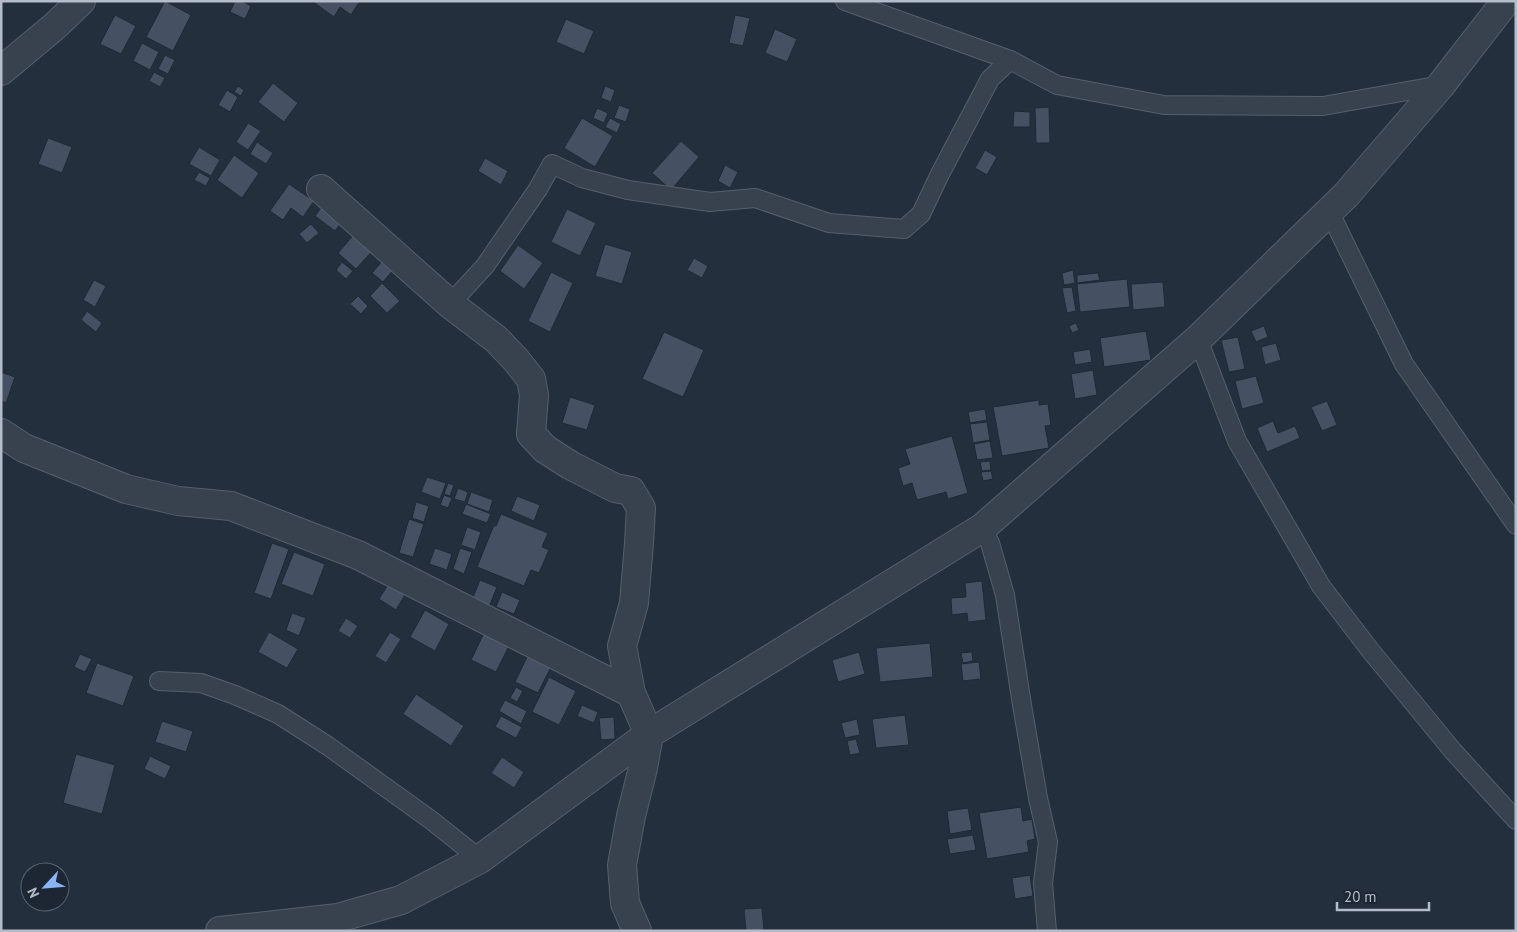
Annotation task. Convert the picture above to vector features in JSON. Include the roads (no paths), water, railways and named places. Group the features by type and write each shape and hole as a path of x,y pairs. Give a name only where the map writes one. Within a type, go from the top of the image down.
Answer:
{"street":[{"path":"1,71 55,26 81,1"},
{"path":"220,931 338,918 401,900 480,859 648,734 982,528 1198,339 1346,195 1441,84 1506,1"},
{"path":"321,189 450,304 496,339 516,360 531,379 534,395 531,434 545,449 570,465 615,488 632,492 641,508 634,603 622,646 631,693 648,734 643,768 631,816 622,865 626,904 637,931"},
{"path":"1,433 24,448 88,472 126,489 178,501 231,506 358,555 631,693"}],"lane":[{"path":"845,1 1010,60 1057,85 1164,105 1323,106 1441,84"},
{"path":"450,304 485,266 538,189 552,164 582,178 628,190 710,202 755,198 829,223 904,229 921,214 990,79 1010,60"},
{"path":"1330,211 1404,364 1516,525"},
{"path":"1198,339 1237,441 1321,586 1370,650 1453,751 1516,820"},
{"path":"982,528 990,543 1005,595 1038,798 1048,842 1043,883 1048,931"},
{"path":"159,681 201,683 235,695 278,714 359,768 431,820 480,859"}]}
